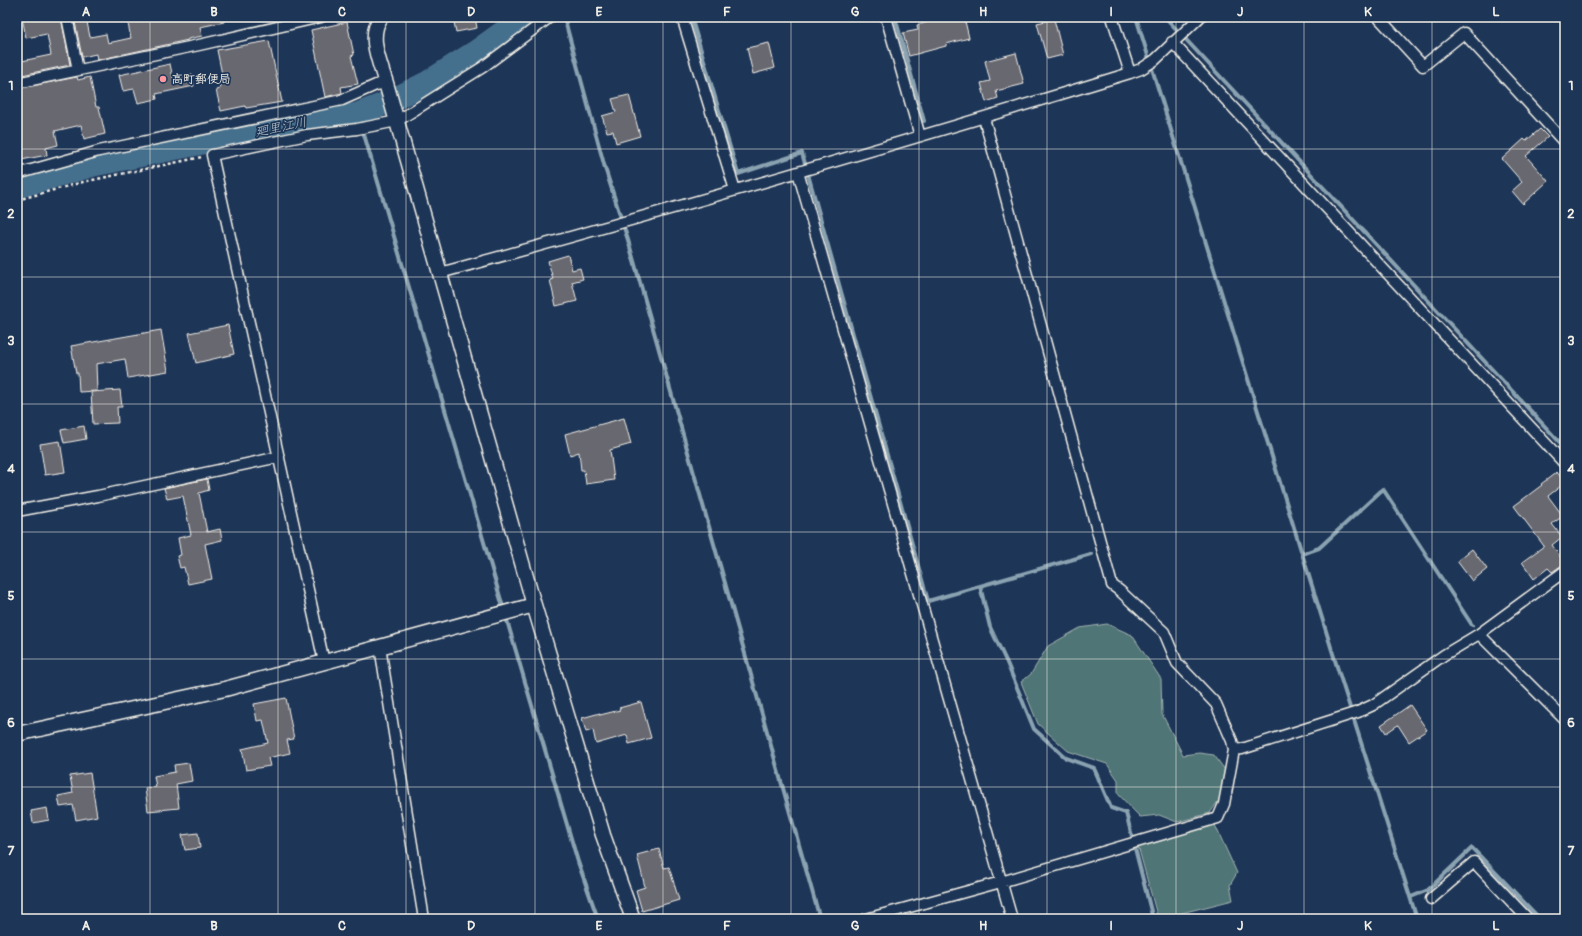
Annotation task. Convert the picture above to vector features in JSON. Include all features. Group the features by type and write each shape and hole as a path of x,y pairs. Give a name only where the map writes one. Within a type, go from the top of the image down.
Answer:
{"street":[{"path":"67,17 78,70"},
{"path":"17,83 199,45 321,17"},
{"path":"380,17 374,30 375,45 396,121 534,605 603,836 633,919"},
{"path":"324,662 212,155 308,136 396,121 483,67 550,17"},
{"path":"682,17 735,190"},
{"path":"886,17 920,136"},
{"path":"1112,17 1130,73"},
{"path":"440,273 618,225 984,118 1130,73 1155,60 1200,17"},
{"path":"1378,17 1423,66 1464,33 1565,143"},
{"path":"1175,40 1565,464"},
{"path":"17,174 100,151 342,100 376,85 386,83"},
{"path":"866,919 1001,882 1218,818 1224,804 1234,750 1232,741 1216,704 1177,663 1164,632 1112,585 984,118"},
{"path":"800,172 1012,919"},
{"path":"17,511 98,496 279,457"},
{"path":"1234,750 1358,712 1372,706 1444,655 1479,634 1565,571"},
{"path":"17,734 225,689 534,605"},
{"path":"1479,634 1565,720"},
{"path":"380,647 424,919"},
{"path":"1431,899 1474,862 1528,919"}],"path":[{"path":"17,200 83,182 212,155"}],"green space":[{"path":"1107,624 1132,635 1161,679 1162,714 1183,755 1199,753 1214,755 1225,770 1219,800 1210,813 1177,822 1159,815 1140,817 1118,794 1118,780 1107,764 1068,751 1038,724 1021,682 1031,674 1048,646 1080,628"},
{"path":"1215,825 1237,873 1230,885 1233,900 1158,919 1138,846"}],"building":[{"path":"22,17 61,17 70,65 17,76 17,62 51,55 47,34 26,38"},
{"path":"74,17 86,17 90,37 106,34 108,43 131,38 127,19 139,17 224,17 224,22 200,27 202,36 97,60 96,54 82,57"},
{"path":"453,17 475,17 477,28 456,32"},
{"path":"942,17 964,17 969,38 909,56 903,33 918,30 917,25 943,18"},
{"path":"1054,19 1063,55 1047,59 1037,23"},
{"path":"347,22 354,55 351,56 358,84 341,87 342,93 325,97 311,30"},
{"path":"269,41 282,102 246,108 245,106 221,111 216,90 220,89 219,85 224,84 217,50"},
{"path":"769,43 775,68 753,74 747,48"},
{"path":"1016,53 1024,84 996,91 998,98 986,102 981,83 990,81 985,61"},
{"path":"170,64 173,78 192,74 194,86 156,94 157,99 138,103 134,89 123,91 119,75"},
{"path":"77,77 78,80 90,77 96,107 99,107 105,134 84,139 81,125 55,131 58,145 46,148 47,155 21,160 17,144 20,144 17,130 17,89"},
{"path":"629,95 640,136 616,143 613,131 607,132 602,116 616,112 612,99"},
{"path":"1540,129 1548,137 1526,156 1548,181 1523,204 1512,191 1522,182 1502,159 1524,139 1526,141"},
{"path":"568,255 572,270 580,268 583,279 572,282 577,301 556,306 550,280 553,279 548,261"},
{"path":"228,325 234,354 196,363 189,333"},
{"path":"161,330 168,371 128,378 125,359 96,364 97,391 79,392 78,373 76,373 71,346"},
{"path":"120,390 122,407 117,407 118,423 93,424 91,392"},
{"path":"624,418 631,444 610,450 614,480 586,484 584,470 581,470 579,452 570,455 565,434"},
{"path":"84,426 86,439 64,443 61,430"},
{"path":"60,441 65,472 45,475 40,444"},
{"path":"1557,472 1565,483 1548,496 1563,516 1552,524 1562,537 1552,545 1565,563 1552,572 1548,568 1534,579 1522,562 1544,546 1514,506"},
{"path":"207,479 209,490 199,493 207,532 220,529 222,540 205,544 212,579 188,584 184,567 180,568 177,556 181,555 178,538 191,535 183,496 167,499 164,488"},
{"path":"1472,549 1487,569 1472,581 1457,561"},
{"path":"286,698 294,739 287,740 290,753 268,758 270,766 246,770 242,749 268,743 263,720 257,721 254,704"},
{"path":"641,702 651,738 629,744 627,735 596,744 593,730 586,732 582,718 620,710 619,708"},
{"path":"1410,705 1427,730 1409,742 1398,725 1386,733 1381,725"},
{"path":"189,763 192,781 176,784 179,808 148,811 145,788 156,787 154,776 175,772 174,765"},
{"path":"90,773 97,816 76,820 73,805 60,807 58,796 73,793 70,776"},
{"path":"47,808 49,820 33,823 31,811"},
{"path":"198,833 200,848 185,850 182,835"},
{"path":"659,849 664,868 669,867 679,900 642,911 636,890 645,887 637,855"}],"waterway":[{"name":"廻里江川","path":"17,187 94,165 305,122 358,114 386,103 428,82 475,52 524,17"},
{"path":"564,17 605,168 628,240 820,919"},
{"path":"691,17 738,174 802,153 928,601 1091,554"},
{"path":"895,17 924,121"},
{"path":"1136,17 1339,673 1417,919"},
{"path":"1165,17 1565,448"},
{"path":"358,114 578,862 598,919"},
{"path":"1302,554 1319,548 1383,489 1472,625"},
{"path":"980,586 990,627 1007,663 1034,729 1066,758 1094,768 1111,808 1126,813 1153,919"},
{"path":"1411,897 1428,890 1472,848 1540,919"}],"place":[{"name":"高町郵便局","path":"163,79"}]}
